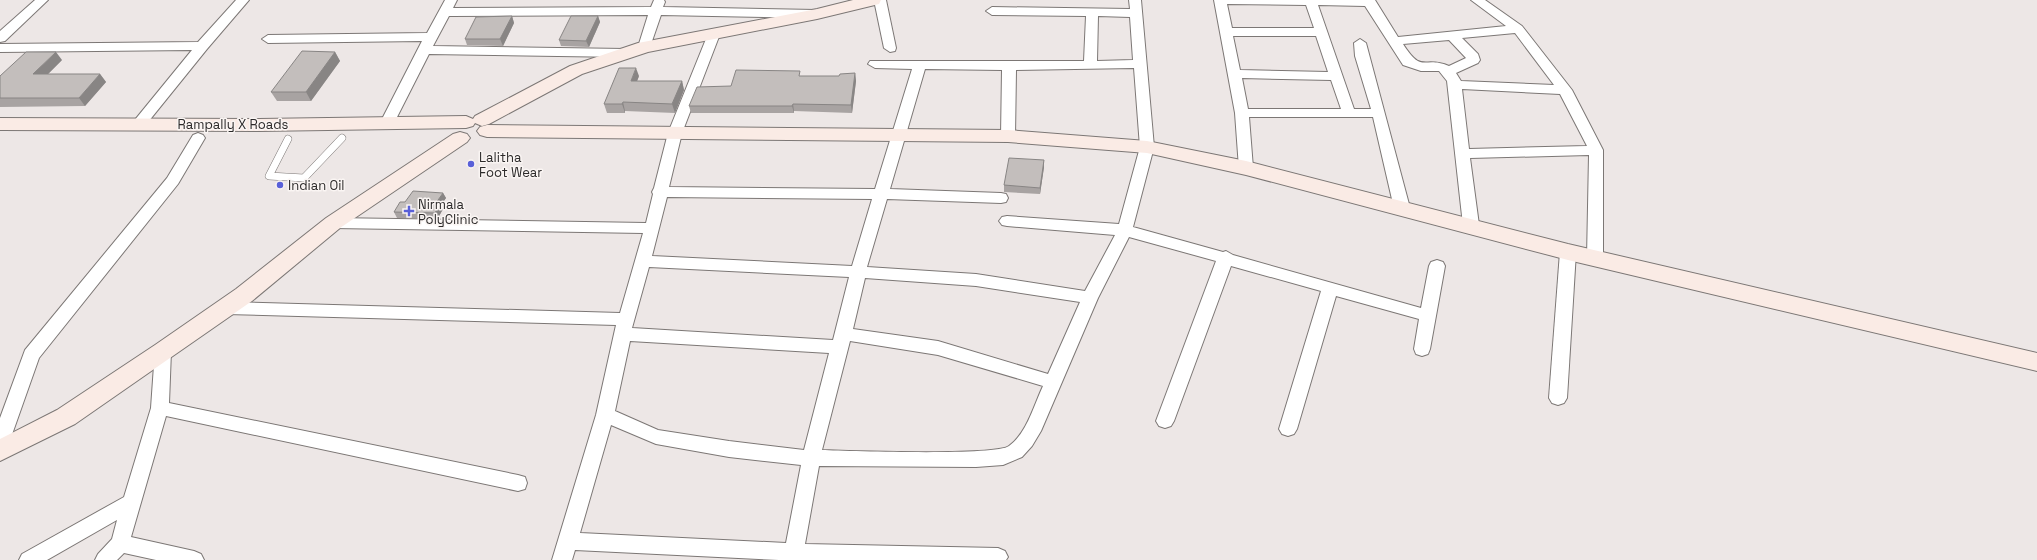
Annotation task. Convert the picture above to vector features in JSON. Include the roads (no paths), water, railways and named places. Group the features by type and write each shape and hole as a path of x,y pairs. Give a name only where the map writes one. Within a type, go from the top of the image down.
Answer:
{"main road":[{"path":"0,451 66,417 164,351 244,295 333,223 471,129 576,70 644,48 817,14 873,0"},
{"name":"Rampally X Roads","path":"0,124 387,123 471,129"},
{"path":"0,138 342,138 471,129 675,133 1008,136 1147,147 1246,168 1471,225 1568,252 2037,362"}],"street":[{"path":"0,38 42,0"},
{"path":"139,124 202,46 243,0"},
{"path":"880,0 890,48"},
{"path":"605,415 656,437 729,449 811,458 1004,457 1021,449 1032,431 1090,298 1125,230 1147,147 1135,0"},
{"path":"1246,168 1242,112 1236,74 1220,0 1311,2 1369,1 1395,41 1402,55 1411,64 1416,66 1439,66 1449,71 1455,85 1471,225"},
{"path":"1477,0 1518,29 1565,90 1596,150 1595,258"},
{"path":"1311,2 1348,113"},
{"path":"644,48 658,5"},
{"path":"387,123 430,37 448,6 658,5 817,14"},
{"path":"992,11 1137,13"},
{"path":"1090,64 1092,12"},
{"path":"1395,41 1518,29"},
{"path":"1227,32 1322,32"},
{"path":"562,560 605,415 624,326 652,228 675,133 714,34"},
{"path":"1449,71 1465,65 1473,60 1473,57 1452,35"},
{"path":"268,39 430,37"},
{"path":"1360,43 1362,56 1379,113 1402,208"},
{"path":"0,48 202,46"},
{"path":"424,50 625,53"},
{"path":"875,64 919,66 1008,66 1141,64"},
{"path":"794,552 811,458 858,272 919,66"},
{"path":"1008,66 1008,136"},
{"path":"1236,74 1336,76"},
{"path":"1455,85 1565,90"},
{"path":"1242,112 1379,113"},
{"path":"0,443 31,355 173,181 198,138"},
{"path":"1463,154 1596,150"},
{"path":"660,192 881,194 1001,198"},
{"path":"1007,221 1125,230 1226,257 1429,316"},
{"path":"333,223 652,228"},
{"path":"1558,398 1568,252"},
{"path":"1165,421 1226,257"},
{"path":"642,261 858,272 976,280 1090,298"},
{"path":"1422,349 1437,266"},
{"path":"1288,429 1330,287"},
{"path":"226,308 624,326 841,340 938,348 1054,382"},
{"path":"105,560 120,543 160,408 164,351"},
{"path":"160,408 518,483"},
{"path":"29,560 132,502"},
{"path":"568,541 794,552 998,557"},
{"path":"120,543 194,560"}],"lane":[{"path":"288,139 268,175 304,178 342,138"}],"place":[{"name":"Lalitha Foot Wear","path":"471,164"},
{"name":"Indian Oil","path":"280,185"},
{"name":"Nirmala PolyClinic","path":"409,211"}]}
